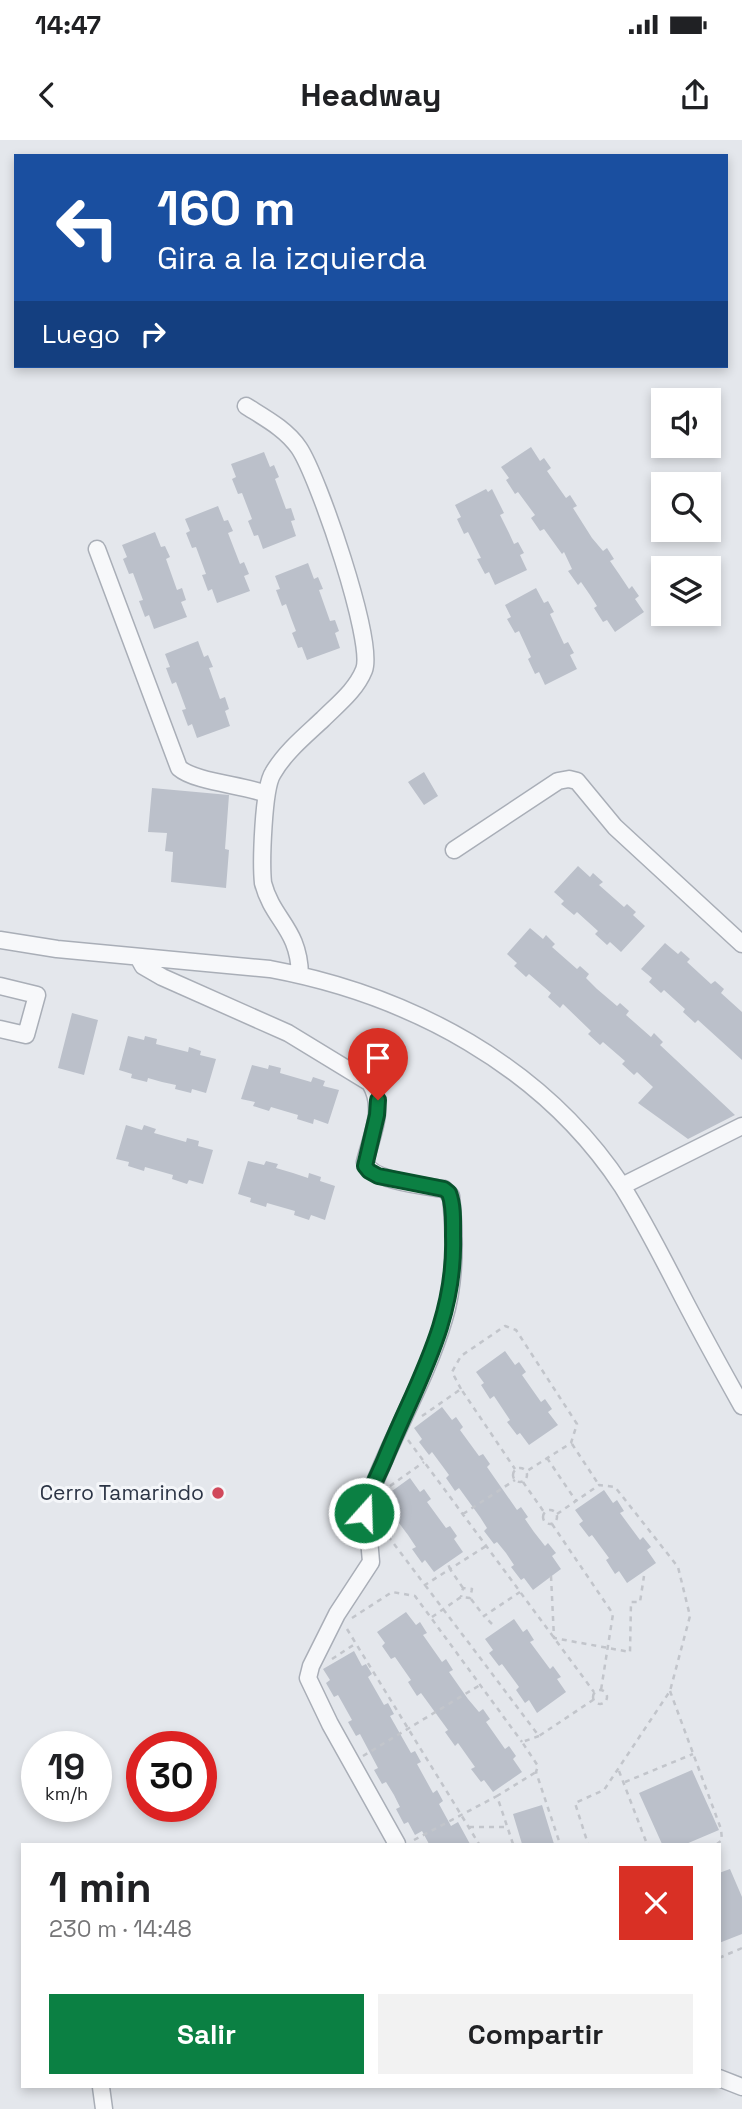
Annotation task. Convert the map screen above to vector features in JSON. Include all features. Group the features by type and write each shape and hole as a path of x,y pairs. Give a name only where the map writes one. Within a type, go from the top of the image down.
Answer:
{"street":[{"path":"246,405 286,433 301,451 308,465 333,531 360,617 367,658 361,676 349,694 276,767 266,793 263,883 267,895 294,940 300,975"},
{"path":"97,549 179,768 189,775 266,793"},
{"path":"454,850 558,781 573,779 615,827 742,944"},
{"path":"0,940 138,957 270,969 300,975 358,992 432,1021 497,1060 549,1099 569,1119 622,1186 742,1406"},
{"path":"138,957 143,966 162,977 288,1033 370,1083 376,1093 378,1107 365,1163 367,1169 378,1176 444,1189 451,1196 453,1267 445,1317 365,1508 364,1519 371,1562 337,1614 311,1666 308,1678 330,1724 396,1843"},
{"path":"0,986 37,995 26,1035 0,1029"},
{"path":"622,1186 742,1126"},
{"path":"721,2079 742,2087"},
{"path":"101,2088 104,2109"}],"path":[{"path":"515,1469 461,1390 452,1372 461,1356 505,1326 516,1330 577,1424 571,1443 527,1471 523,1482"},
{"path":"413,1421 461,1390"},
{"path":"406,1437 594,1692 593,1700 538,1736 522,1742"},
{"path":"571,1443 599,1485"},
{"path":"547,1458 576,1501"},
{"path":"382,1492 424,1462"},
{"path":"515,1469 522,1467 527,1471"},
{"path":"515,1469 515,1480"},
{"path":"463,1514 515,1480 523,1482 544,1512 545,1523 552,1524 613,1614 601,1690"},
{"path":"552,1524 556,1521 557,1514 599,1485 615,1487 678,1567 690,1616 670,1690 619,1772 604,1790 575,1803 588,1843"},
{"path":"544,1512 551,1510 557,1514"},
{"path":"377,1521 538,1736"},
{"path":"425,1585 486,1546"},
{"path":"447,1561 463,1587 472,1589 470,1598"},
{"path":"551,1576 554,1638"},
{"path":"554,1638 630,1652 631,1602 640,1602 644,1576"},
{"path":"461,1597 463,1587"},
{"path":"478,1843 344,1623 392,1592 415,1595 522,1742 538,1766 536,1772 560,1843"},
{"path":"484,1616 520,1592"},
{"path":"432,1617 461,1597 470,1598 492,1623"},
{"path":"325,1663 355,1644"},
{"path":"358,1759 480,1685"},
{"path":"593,1700 599,1705 607,1701 607,1694 601,1690 594,1692"},
{"path":"670,1690 721,1829 722,1840 718,1843"},
{"path":"623,1782 693,1754"},
{"path":"414,1840 536,1772"},
{"path":"619,1772 647,1843"},
{"path":"497,1796 513,1843"},
{"path":"469,1827 507,1827"},
{"path":"721,1957 742,1948"}],"building":[{"path":"531,447 540,461 544,458 551,468 547,471 566,498 570,495 577,506 573,508 592,538 603,551 607,548 614,559 610,561 629,589 632,586 639,596 635,599 644,612 615,632 607,620 603,622 594,608 597,606 581,582 578,585 568,571 572,569 564,552 562,554 544,529 540,531 531,518 535,515 506,480 509,478 501,467"},
{"path":"264,452 270,467 274,465 279,477 275,479 286,509 291,508 295,520 291,521 296,536 263,549 258,535 254,536 248,521 252,519 242,493 238,494 232,479 236,477 231,464"},
{"path":"486,489 488,492 492,489 504,513 500,515 514,544 518,542 524,553 520,555 527,570 495,585 489,572 485,574 477,559 481,558 468,532 464,534 457,519 461,517 455,505"},
{"path":"218,506 224,521 228,520 233,531 228,533 240,564 244,562 249,574 244,576 250,591 217,603 212,589 208,591 202,575 206,574 196,547 192,548 186,533 190,531 185,519"},
{"path":"155,532 161,547 165,546 170,557 166,559 177,590 182,588 186,600 181,602 187,617 154,629 149,615 145,617 139,601 143,600 133,573 129,574 123,559 127,557 122,545"},
{"path":"308,563 314,579 318,577 323,589 319,590 330,621 335,620 339,631 335,633 340,648 307,660 292,633 296,631 286,604 282,606 276,590 280,589 275,576"},
{"path":"536,588 544,603 548,601 554,612 550,614 564,644 568,642 574,653 570,655 577,669 545,685 539,672 535,674 528,659 531,657 519,631 515,633 507,619 511,617 505,605"},
{"path":"198,641 204,657 208,655 213,667 209,668 220,699 225,697 229,709 225,711 230,726 197,738 192,724 188,726 182,710 186,709 176,682 172,684 166,668 170,667 165,654"},
{"path":"424,772 438,796 424,805 408,782"},
{"path":"152,788 229,795 225,849 229,850 226,888 171,882 173,852 165,851 167,833 148,832"},
{"path":"578,866 590,877 593,873 603,882 599,885 624,907 627,904 636,912 633,915 645,926 621,952 610,942 607,945 595,934 598,931 577,912 574,915 561,904 564,901 554,892"},
{"path":"530,928 543,939 546,935 555,944 552,947 577,969 580,966 589,974 586,978 617,1006 620,1003 629,1011 626,1015 651,1037 654,1033 663,1042 660,1045 735,1115 688,1139 638,1103 653,1087 637,1072 634,1075 622,1064 625,1061 603,1042 600,1045 588,1034 591,1031 563,1004 560,1008 548,997 551,993 529,974 526,977 514,966 517,963 507,954"},
{"path":"665,943 678,954 681,951 690,959 687,962 711,984 715,981 724,989 721,993 742,1012 742,1060 698,1020 695,1023 683,1012 685,1009 664,990 661,993 649,982 652,978 641,969"},
{"path":"72,1013 98,1020 84,1075 58,1068"},
{"path":"128,1036 144,1040 145,1036 157,1039 156,1044 188,1052 189,1047 201,1051 200,1055 216,1059 206,1093 192,1089 191,1093 175,1089 176,1085 148,1078 147,1082 131,1078 132,1074 119,1070"},
{"path":"252,1065 268,1069 269,1065 281,1068 280,1073 311,1082 313,1077 325,1081 323,1086 339,1090 328,1124 314,1119 313,1124 297,1119 298,1115 271,1107 269,1111 253,1106 255,1102 241,1099"},
{"path":"126,1125 142,1130 144,1125 156,1129 154,1133 186,1142 187,1138 199,1141 198,1146 213,1150 203,1184 189,1180 187,1184 172,1179 173,1175 145,1167 144,1171 128,1166 129,1162 116,1159"},
{"path":"248,1161 264,1165 266,1161 278,1164 276,1168 308,1178 309,1173 321,1177 320,1181 335,1186 325,1220 311,1215 309,1220 294,1215 295,1211 267,1203 266,1207 250,1202 251,1198 238,1194"},
{"path":"505,1351 515,1365 519,1362 526,1372 522,1375 541,1402 545,1399 552,1409 548,1412 558,1425 529,1445 507,1422 510,1420 494,1396 490,1399 476,1372"},
{"path":"442,1407 452,1420 456,1417 463,1427 460,1430 479,1456 483,1454 490,1464 487,1467 517,1510 521,1507 534,1532 545,1546 548,1543 556,1553 552,1556 561,1569 533,1590 511,1567 514,1565 497,1542 494,1544 484,1531 487,1528 480,1517 459,1488 455,1491 446,1478 449,1475 432,1452 429,1455 419,1442 422,1439 414,1428"},
{"path":"410,1478 420,1492 424,1489 431,1499 427,1502 446,1528 450,1526 457,1536 454,1539 463,1552 434,1572 425,1560 422,1563 412,1549 416,1547 399,1523 396,1526 386,1512 390,1510 381,1499"},
{"path":"604,1490 613,1503 617,1500 624,1511 620,1513 640,1540 643,1537 651,1547 647,1550 656,1563 627,1583 619,1571 615,1574 606,1560 609,1558 592,1535 589,1537 579,1524 583,1521 575,1510"},
{"path":"406,1612 416,1625 420,1622 427,1633 423,1635 442,1662 446,1659 453,1670 449,1672 468,1699 479,1712 483,1709 490,1719 486,1722 505,1749 509,1746 516,1756 513,1759 522,1772 493,1792 471,1769 475,1767 458,1743 455,1746 445,1732 448,1730 421,1693 417,1696 408,1682 411,1680 395,1657 391,1659 382,1646 385,1643 377,1632"},
{"path":"514,1619 523,1632 527,1629 534,1640 530,1642 550,1669 553,1666 561,1677 557,1679 566,1692 537,1713 529,1700 525,1703 516,1690 519,1687 502,1664 499,1666 489,1653 493,1650 485,1639"},
{"path":"354,1651 362,1666 366,1664 372,1674 368,1677 384,1705 388,1703 394,1714 390,1716 411,1753 415,1751 421,1762 417,1764 433,1793 437,1790 443,1801 439,1804 451,1826 458,1822 469,1843 428,1843 422,1831 415,1835 408,1822 404,1824 396,1809 400,1807 394,1795 386,1782 382,1784 374,1770 378,1768 360,1734 356,1736 348,1722 352,1720 338,1695 334,1697 326,1683 330,1680 323,1669"},
{"path":"692,1770 719,1830 688,1843 662,1843 639,1793"},
{"path":"542,1805 554,1843 522,1843 513,1814"},
{"path":"730,1869 742,1897 742,1934 721,1942 721,1872"}],"place":[{"name":"Cerro Tamarindo","path":"218,1493"}],"route":[{"path":"364,1513 366,1502 445,1317 453,1267 452,1208 449,1193 444,1189 378,1176 365,1166 378,1100"}]}
